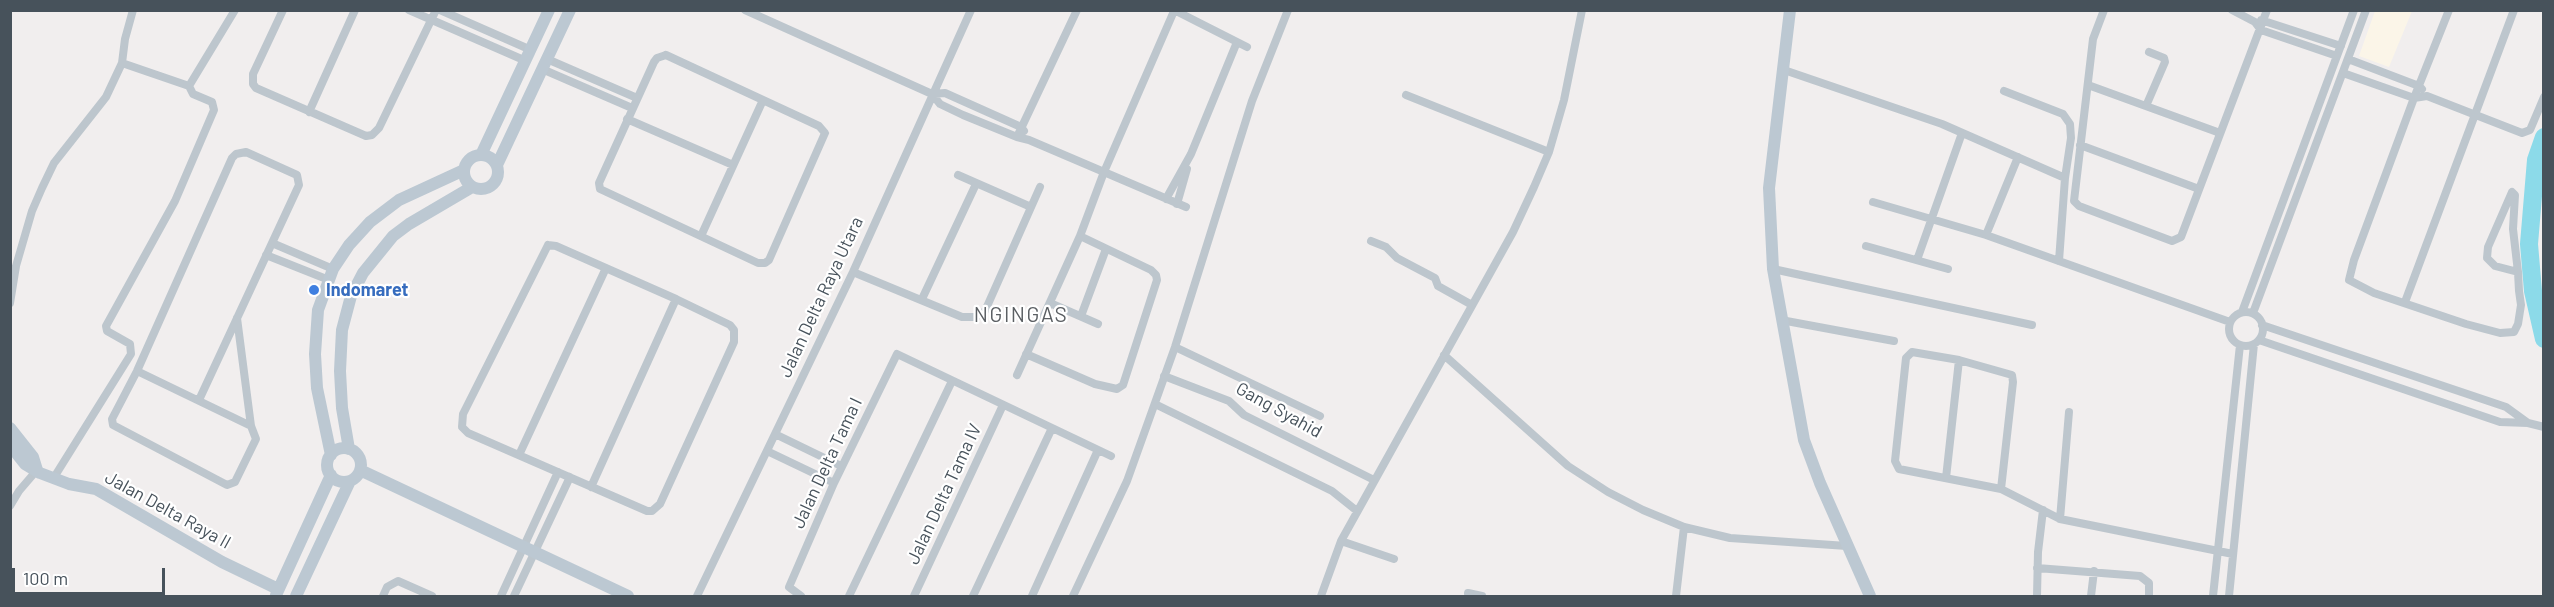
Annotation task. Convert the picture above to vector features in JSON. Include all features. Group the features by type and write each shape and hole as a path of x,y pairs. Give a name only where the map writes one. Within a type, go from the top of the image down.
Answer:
{"street":[{"path":"10,303 16,267 32,211 46,177 60,154 106,97 122,63 125,39 133,10"},
{"path":"189,86 235,10"},
{"path":"282,10 253,74 253,84 256,88 366,136 372,135 379,128 438,10 528,55"},
{"path":"309,112 355,10"},
{"path":"408,10 432,21 528,55"},
{"path":"481,155 549,10"},
{"path":"464,170 466,180 472,187 481,190 490,187 497,180 497,165 570,10"},
{"path":"745,10 932,94 940,104 1182,206 1191,154"},
{"name":"Jalan Delta Raya Utara","path":"697,597 852,272 971,10"},
{"path":"1017,137 1077,10"},
{"path":"1072,597 1115,511 1155,404 1252,101 1288,10"},
{"path":"1321,597 1341,541 1513,232 1549,152 1564,100 1582,10"},
{"path":"1790,10 1769,188 1773,269 1804,440 1820,483 1870,597"},
{"path":"2104,10 2094,34 2073,198 2077,205 2164,240 2172,241 2181,237 2266,15"},
{"path":"2232,10 2255,22 2261,30 2337,56"},
{"path":"2230,322 2242,312 2354,10"},
{"path":"2253,313 2366,10"},
{"path":"2449,10 2414,98 2349,277 2351,282 2478,328 2508,334 2516,330 2520,314 2518,272 2513,229 2515,195 2512,192 2488,247 2487,258 2495,266 2518,272"},
{"path":"2405,302 2514,10"},
{"path":"1017,375 1080,236 1104,172 1174,11 1247,47"},
{"path":"2255,22 2266,15"},
{"path":"2266,15 2341,46"},
{"path":"1166,199 1191,154 1237,42"},
{"path":"2146,106 2164,64 2163,58 2149,52"},
{"path":"666,55 819,126 825,133 770,260 758,263 600,189 599,183 637,98 654,62 657,58 666,55"},
{"path":"2348,59 2419,86 2427,96 2522,133 2527,132 2544,97"},
{"path":"53,479 131,354 130,344 107,331 106,326 175,201 214,110 212,102 193,94 189,86 122,63"},
{"path":"544,64 637,98"},
{"path":"544,64 632,108"},
{"path":"1784,70 1962,133 2065,178"},
{"path":"2343,73 2414,98 2427,96"},
{"path":"2088,85 2220,133"},
{"path":"2004,91 2066,116 2070,124 2071,138 2065,178 2059,261"},
{"path":"932,94 945,93 1022,127 1029,140"},
{"path":"1406,94 1549,152"},
{"path":"701,236 763,100"},
{"path":"627,119 733,165"},
{"path":"1917,260 1962,133"},
{"path":"2080,145 2199,189"},
{"path":"199,400 266,255 299,185 299,178 246,152 241,152 232,158 137,371 113,416 114,425 227,485 235,482 256,435 251,426 237,318"},
{"path":"331,455 317,388 315,354 318,310 331,274 349,245 370,222 399,200 464,170 472,158 481,155 491,158 497,165"},
{"path":"1986,235 2018,157"},
{"path":"958,175 1031,207"},
{"path":"922,299 976,184"},
{"path":"349,449 342,408 340,371 342,330 351,296 363,273 393,236 472,187"},
{"path":"852,272 962,317 973,318 982,313 1040,187"},
{"path":"1873,202 1986,235 2230,322"},
{"path":"1026,354 1095,384 1113,389 1121,387 1157,277 1151,270 1080,236"},
{"path":"1371,241 1386,247 1397,258 1435,278 1438,286 1472,305"},
{"path":"272,243 331,274"},
{"path":"548,245 556,246 676,299 730,325 736,335 657,509 647,511 468,433 462,427 462,414 548,245"},
{"path":"1866,246 1948,269"},
{"path":"1081,316 1106,249"},
{"path":"266,255 331,274"},
{"path":"519,455 606,268"},
{"path":"1773,269 2032,326"},
{"path":"591,487 676,299"},
{"path":"1050,303 1098,324"},
{"path":"2229,597 2257,342 2262,325 2253,313 2242,312"},
{"path":"1782,320 1894,341"},
{"path":"2230,322 2230,337 2240,345 2257,342 2500,422 2528,423 2544,427"},
{"path":"2262,325 2505,407 2528,423"},
{"path":"2213,597 2240,345"},
{"path":"1175,347 1320,416"},
{"path":"2001,489 2012,375 1959,360 1917,352 1908,356 1895,461 1901,470 2001,489 2060,519 2233,554"},
{"name":"Jalan Delta Tama I","path":"801,597 789,587 834,483 897,354 952,381"},
{"path":"1444,355 1583,478 1643,510 1684,527 1730,538 1847,546"},
{"path":"1946,478 1959,360"},
{"path":"137,371 251,426"},
{"name":"Gang Syahid","path":"1164,376 1229,401 1244,415 1374,480"},
{"path":"849,597 952,381 1111,456"},
{"path":"1155,404 1332,490 1357,511"},
{"name":"Jalan Delta Tama IV","path":"914,597 1003,405"},
{"path":"2060,519 2068,412"},
{"path":"10,428 33,457 37,470 19,491 10,507"},
{"path":"973,597 1052,428"},
{"path":"775,434 842,466"},
{"name":"Jalan Delta Raya II","path":"10,445 25,464 53,479 96,489 277,593"},
{"path":"296,597 350,481 360,470 358,455 349,449 339,449 331,455 327,465 331,475 339,481 350,481"},
{"path":"1032,597 1098,450"},
{"path":"767,451 834,483"},
{"path":"360,470 628,597"},
{"path":"514,597 558,472"},
{"path":"277,593 331,475"},
{"path":"501,597 570,477"},
{"path":"2037,597 2037,568 2043,510"},
{"path":"1676,597 1684,527"},
{"path":"1341,541 1394,559"},
{"path":"2037,568 2143,577 2149,583 2149,597"},
{"path":"2091,597 2094,572"},
{"path":"383,597 387,587 398,581 432,597"},
{"path":"1468,593 1482,597"}],"shaded area":[{"path":"2375,11 2412,11 2389,67 2359,56"}],"waterway":[{"path":"2544,137 2536,160 2529,244 2533,291 2544,339"}],"place":[{"name":"Indomaret","path":"314,290"}],"district":[{"name":"NGINGAS","path":"1021,315"}]}
